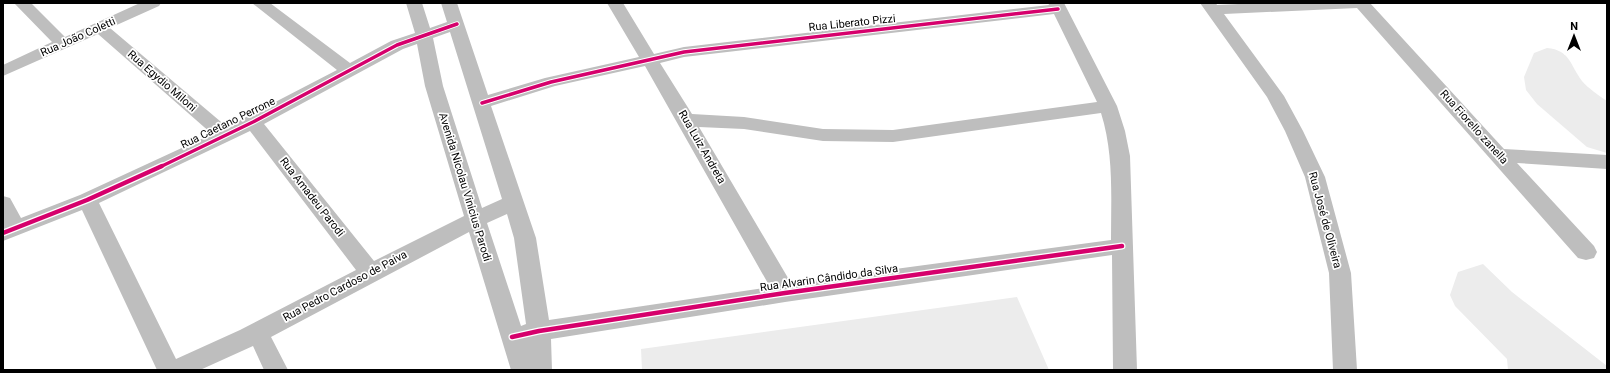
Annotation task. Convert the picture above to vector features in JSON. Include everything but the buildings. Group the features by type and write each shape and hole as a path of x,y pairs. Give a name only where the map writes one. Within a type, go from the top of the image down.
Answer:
{"street":[{"path":"22,3 64,44"},
{"name":"Rua João Coletti","path":"3,71 153,3"},
{"path":"260,3 349,71"},
{"name":"Avenida Nicolau Vinicius Parodi","path":"414,3 424,36 434,86 474,219 523,370"},
{"path":"449,3 525,238 539,331 540,370"},
{"name":"Rua Luiz Andreta","path":"615,3 686,120 785,293"},
{"path":"1210,7 1361,3"},
{"name":"Rua Fiorello zanella","path":"1361,3 1586,252"},
{"path":"1057,6 1108,106 1116,130 1120,156 1125,370"},
{"name":"Rua Liberato Pizzi","path":"482,103 551,82 649,60 712,48 1057,6"},
{"name":"Rua José de Oliveira","path":"1210,7 1275,96 1316,177 1340,273 1345,370"},
{"name":"Rua Caetano Perrone","path":"9,231 87,200 253,122 397,46 457,24"},
{"name":"Rua Egydio Miloni","path":"99,27 224,135"},
{"path":"686,120 744,123 823,134 893,136 1108,106"},
{"name":"Rua Amadeu Parodi","path":"253,122 370,272"},
{"path":"1499,155 1607,162"},
{"path":"87,200 169,370"},
{"name":"Rua Pedro Cardoso de Paiva","path":"175,370 258,333 370,272 474,219 514,202"},
{"path":"3,203 9,231"},
{"name":"Rua Alvarin Cândido da Silva","path":"512,337 539,331 785,293 1122,246"},
{"path":"258,333 276,370"}],"shaded area":[{"path":"1547,48 1555,49 1565,55 1582,81 1607,101 1607,153 1587,147 1537,104 1526,90 1524,77 1534,53"},
{"path":"1483,264 1512,292 1607,366 1607,370 1508,370 1507,359 1455,306 1450,295 1458,272"},
{"path":"1017,297 1049,370 642,370 641,349"}],"cycle path":[{"path":"482,103 551,82 684,52 1058,9"},
{"path":"3,233 87,200 153,170 253,122 397,45 457,24"},
{"path":"512,337 539,331 785,293 1122,246"}]}
